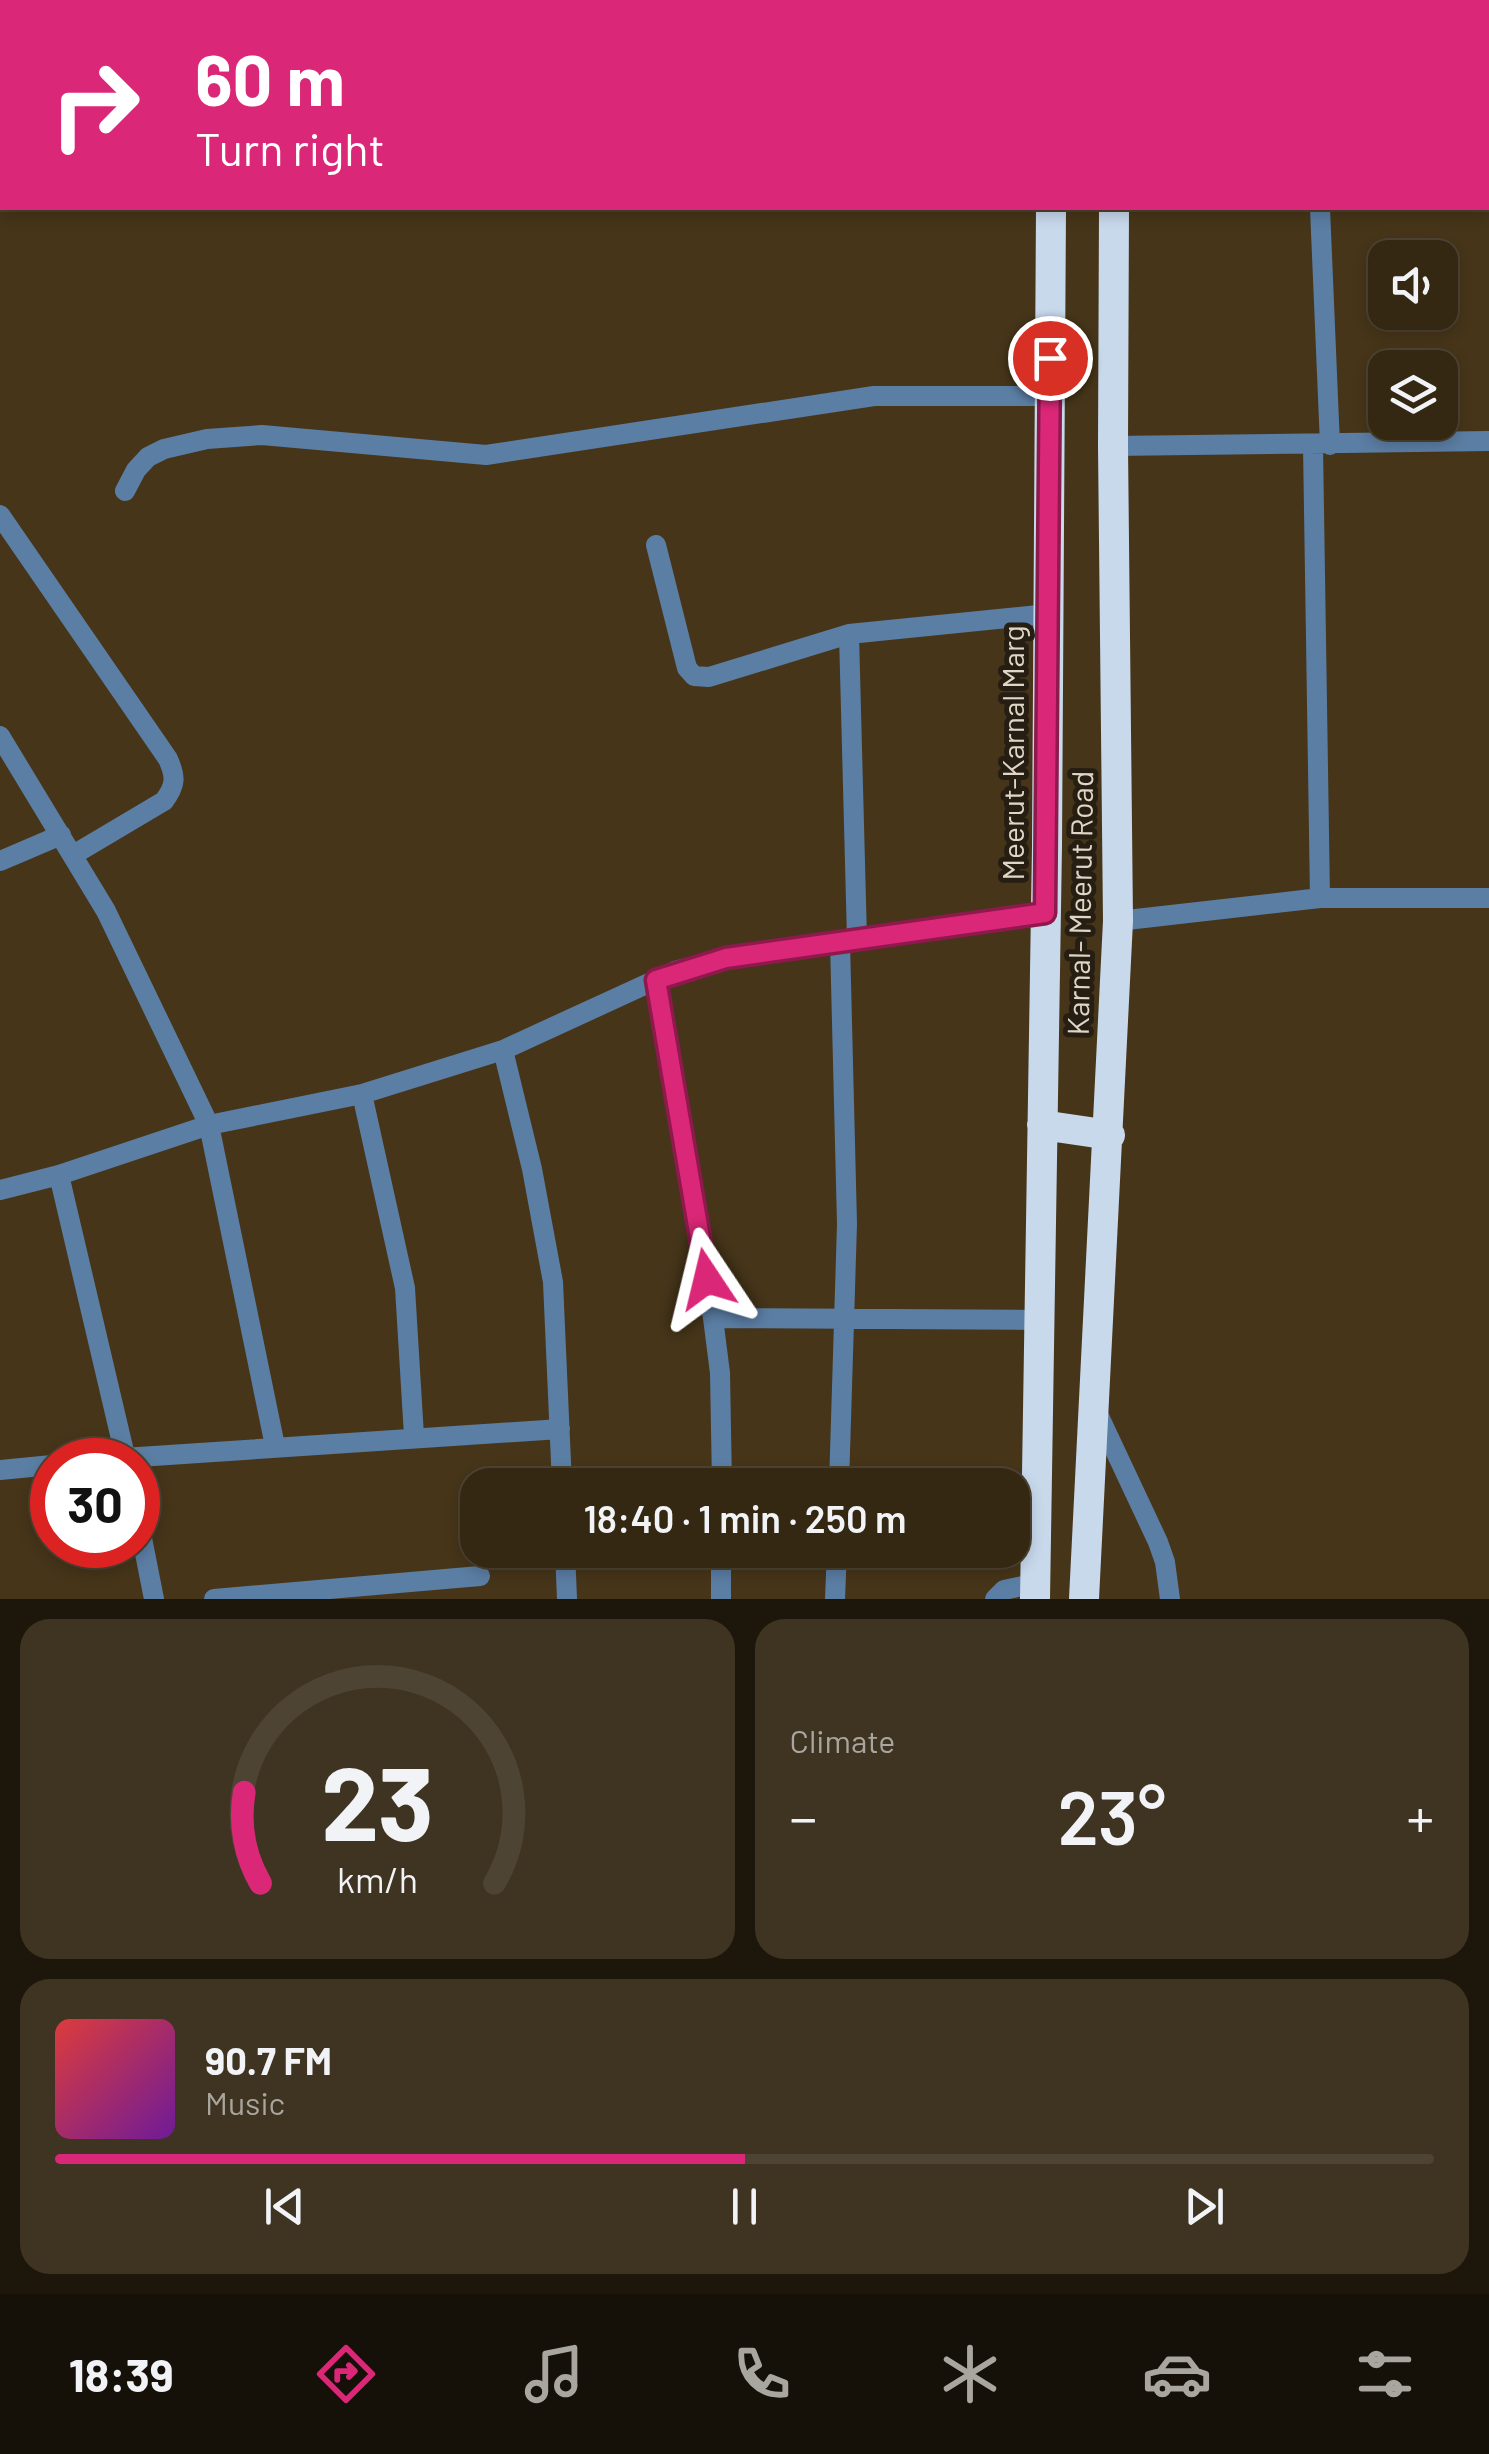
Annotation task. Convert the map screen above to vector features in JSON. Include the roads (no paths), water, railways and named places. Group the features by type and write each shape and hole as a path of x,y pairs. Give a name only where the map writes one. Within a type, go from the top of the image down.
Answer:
{"highway":[{"name":"Meerut-Karnal Marg","path":"1036,1591 1051,210"},
{"name":"Karnal- Meerut Road","path":"1084,1599 1118,921 1112,446 1114,210"},
{"path":"1042,1125 1110,1135"}],"street":[{"path":"1320,210 1320,898"},
{"path":"125,491 148,457 207,439 262,435 486,455 874,396 1050,396"},
{"path":"1112,446 1489,441"},
{"path":"0,515 168,759 176,777 164,801 73,854"},
{"path":"656,545 687,668 694,676 709,677 849,634 1048,614"},
{"path":"840,1468 847,1224 849,634"},
{"path":"0,736 106,911 209,1125 275,1446"},
{"path":"0,861 61,834"},
{"path":"1118,921 1320,898 1489,898"},
{"path":"0,1190 59,1175 209,1125 362,1094 502,1050 656,980 726,958 1045,913"},
{"path":"656,980 713,1318 720,1373 722,1468"},
{"path":"502,1050 532,1169 553,1282 561,1468"},
{"path":"362,1094 405,1288 414,1436"},
{"path":"59,1175 120,1438"},
{"path":"713,1318 1039,1320"},
{"path":"1095,1408 1158,1542 1170,1599"},
{"path":"160,1455 560,1429"},
{"path":"0,1470 30,1467"},
{"path":"148,1568 154,1599"},
{"path":"565,1568 566,1599"},
{"path":"721,1568 721,1599"},
{"path":"835,1599 836,1568"},
{"path":"214,1599 480,1576"},
{"path":"995,1599 1004,1590 1036,1591"}]}
